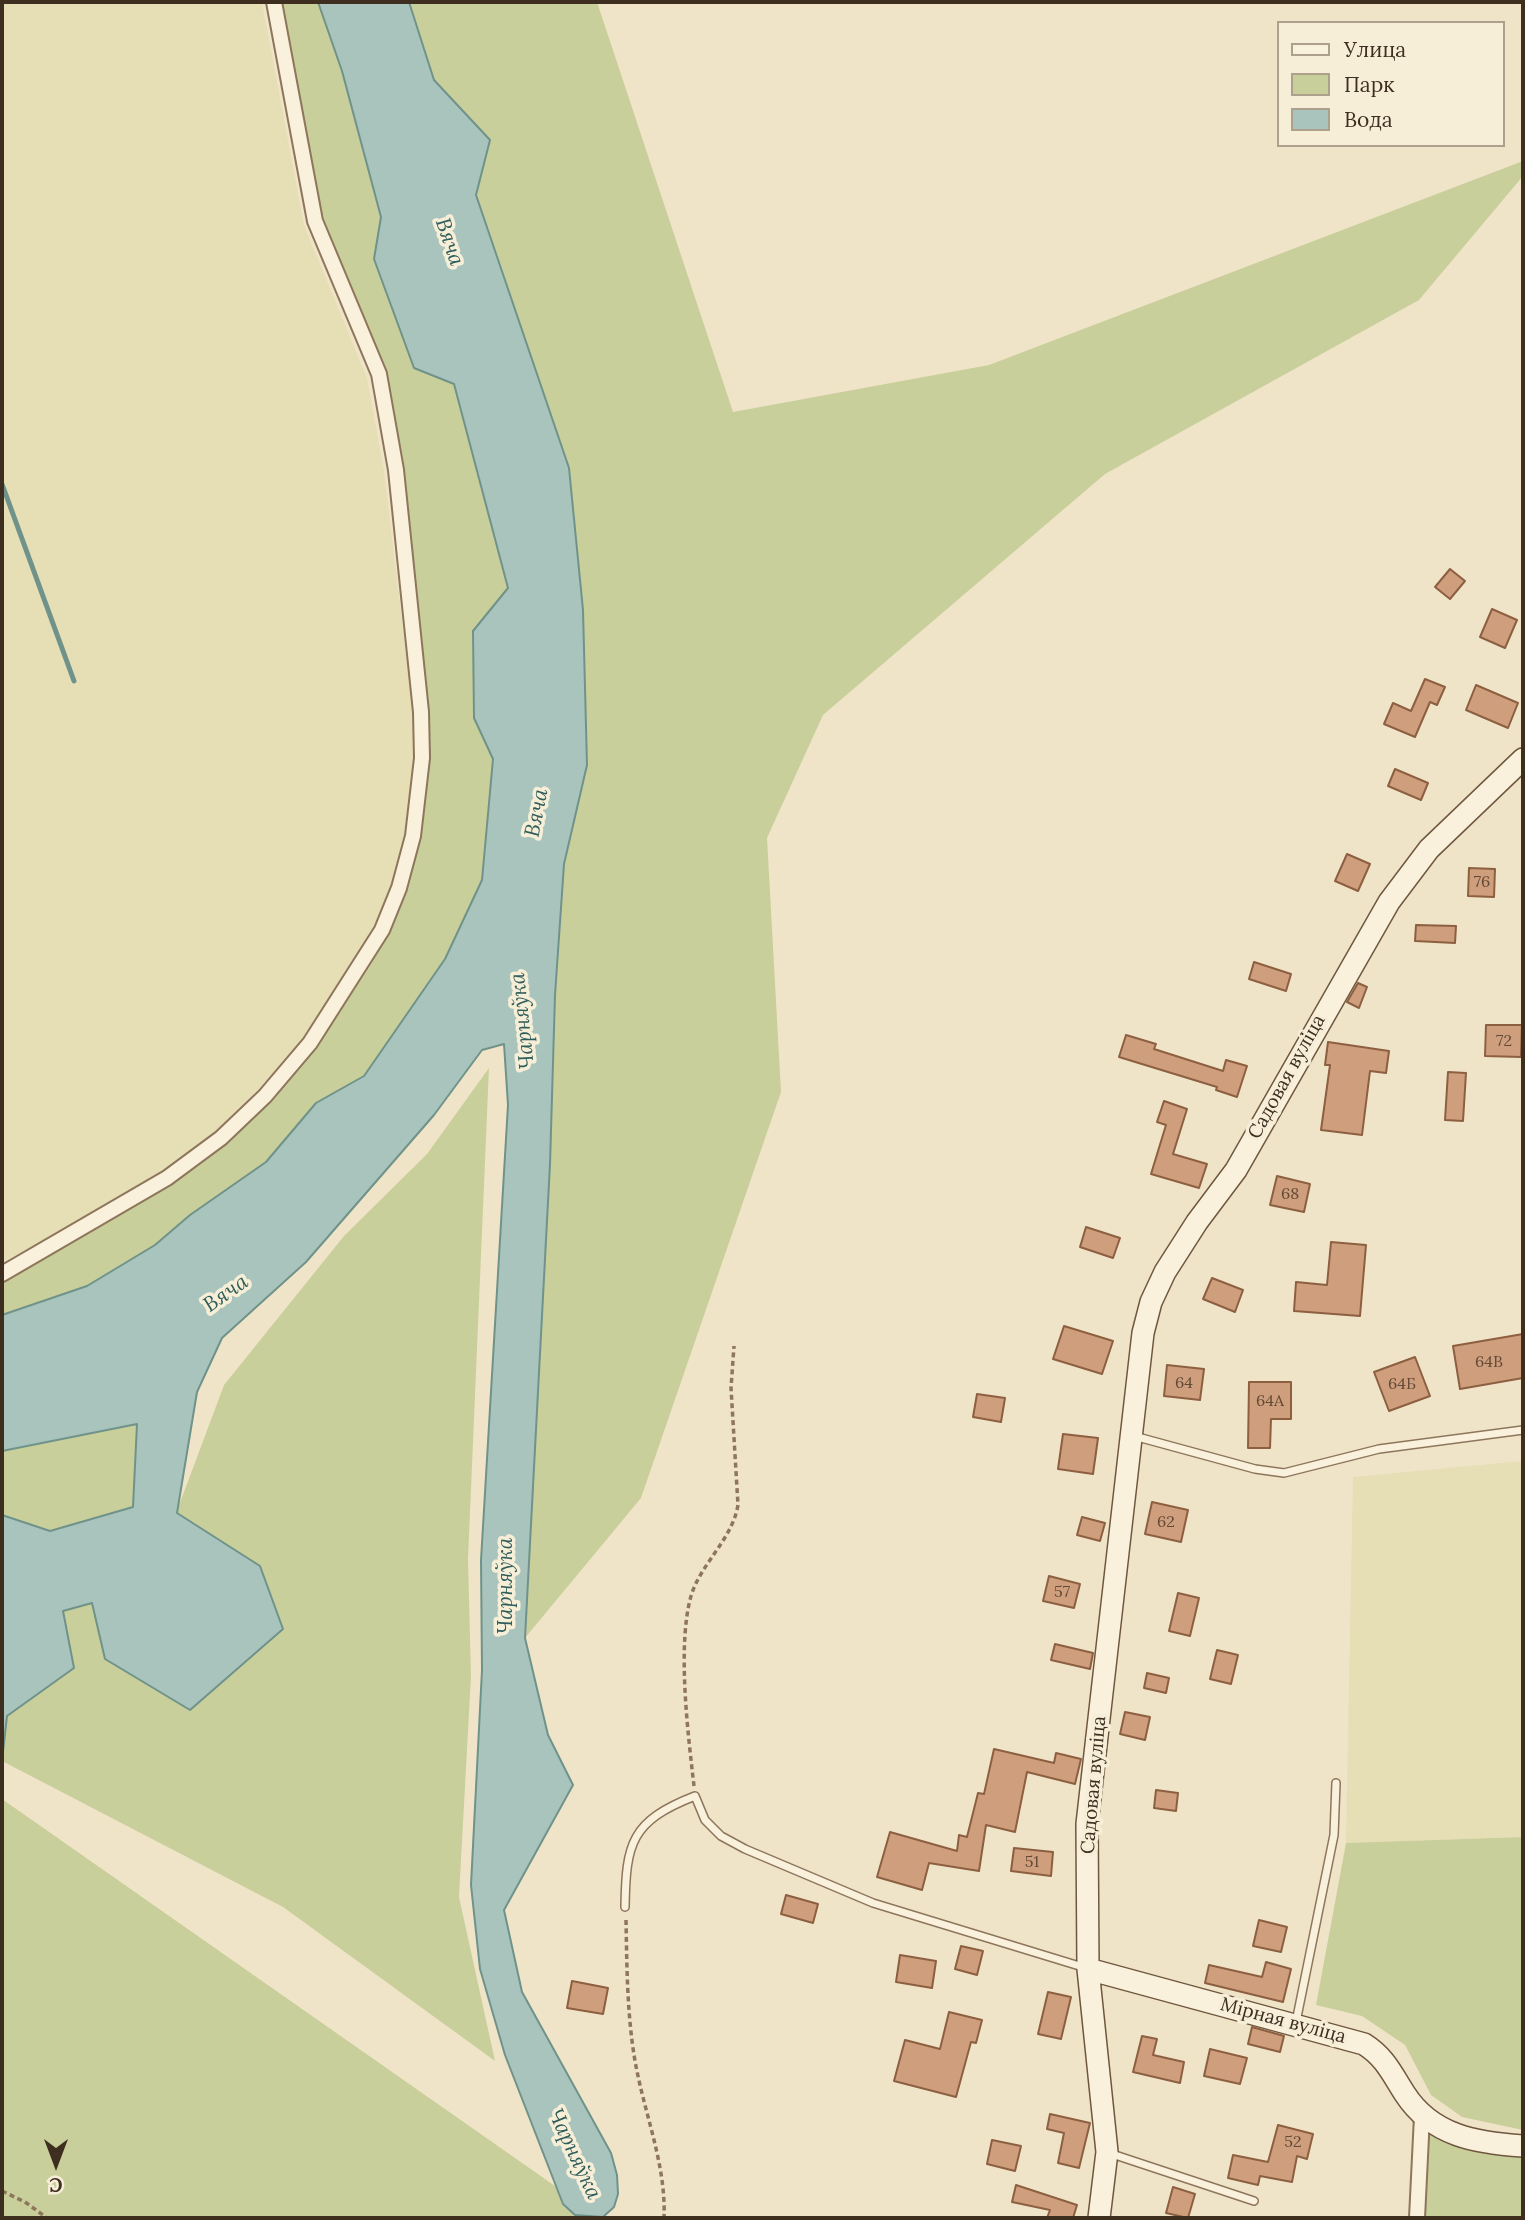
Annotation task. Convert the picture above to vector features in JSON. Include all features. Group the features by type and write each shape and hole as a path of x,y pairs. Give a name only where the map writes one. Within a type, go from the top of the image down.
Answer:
{"street":[{"path":"2,1275 167,1178 221,1138 265,1096 310,1044 382,930 399,888 413,836 422,758 421,712 393,456 379,374 315,221 274,2"},
{"name":"Садовая вуліца","path":"1099,2218 1107,2152 1088,1969 1087,1824 1143,1333 1151,1302 1165,1272 1197,1222 1236,1170 1339,984 1389,902 1429,849 1523,759"},
{"name":"Мірная вуліца","path":"1088,1969 1345,2036 1379,2053 1422,2116 1460,2138 1489,2144 1523,2146"},
{"path":"1418,2218 1422,2116"}],"lane":[{"path":"1132,1436 1255,1469 1284,1473 1379,1448 1523,1430"},
{"path":"1296,2023 1334,1835 1336,1783"},
{"path":"625,1907 626,1864 634,1837 651,1819 672,1805 695,1796 705,1820 721,1836 745,1849 873,1903 1088,1969"},
{"path":"1107,2152 1254,2201"}],"path":[{"path":"695,1796 689,1744 686,1627 692,1594 735,1522 738,1505 731,1388 734,1346"},
{"path":"625,1907 627,1961 638,2074 654,2131 665,2201 664,2218"},
{"path":"2,2190 47,2218"}],"shaded area":[{"path":"2,2 262,2 304,225 367,378 384,471 413,713 414,758 407,832 396,882 371,948 307,1040 198,1149 104,1209 2,1262"},
{"path":"1523,1461 1523,1837 1346,1843 1353,1477"}],"green space":[{"path":"274,2 318,2 342,71 381,217 374,259 414,368 454,384 508,588 473,632 474,718 493,759 482,880 445,959 364,1076 316,1103 266,1162 155,1245 87,1286 2,1315 2,1274 221,1138 310,1043 399,888 422,758 379,375 315,221"},
{"path":"409,2 597,2 733,412 989,365 1523,161 1523,176 1419,300 1105,474 823,715 767,838 781,1092 641,1498 525,1638 550,1164 555,995 564,864 587,765 583,610 569,468 476,195 490,141 434,80"},
{"path":"489,1068 468,1559 471,1676 459,1897 495,2061 283,1907 2,1761 2,1451 222,1338 197,1392 178,1508 224,1385 344,1236 427,1154"},
{"path":"2,1799 555,2186 570,2210 585,2218 2,2218"},
{"path":"1523,1837 1523,2130 1462,2117 1431,2095 1405,2045 1362,2016 1316,2005 1346,1843"},
{"path":"1422,2116 1523,2146 1523,2218 1420,2218"}],"water":[{"path":"318,2 409,2 434,80 490,140 476,195 569,468 583,610 587,765 564,864 555,995 550,1164 525,1638 548,1735 573,1785 504,1910 522,1992 611,2153 617,2175 618,2194 614,2207 603,2217 575,2215 563,2204 505,2055 480,1969 471,1885 482,1670 481,1560 508,1105 504,1044 482,1050 434,1115 306,1262 222,1338 197,1392 177,1513 260,1566 283,1629 190,1710 105,1659 92,1603 63,1611 74,1668 7,1716 2,1761 2,1515 50,1531 133,1507 137,1424 2,1451 2,1315 87,1286 155,1245 190,1215 266,1162 316,1103 364,1076 445,959 482,880 493,759 474,718 473,631 508,588 454,384 414,368 374,259 381,217 342,71"}],"building":[{"path":"1450,569 1465,581 1450,599 1435,587"},
{"path":"1492,609 1517,620 1505,648 1480,637"},
{"path":"1425,679 1445,687 1437,705 1430,702 1415,737 1384,724 1393,703 1411,711"},
{"path":"1476,685 1518,703 1508,728 1466,710"},
{"path":"1395,769 1428,783 1421,800 1388,786"},
{"path":"1347,854 1370,864 1358,891 1335,881"},
{"path":"1469,868 1495,869 1494,897 1468,896"},
{"path":"1416,925 1456,926 1455,943 1415,941"},
{"path":"1254,962 1291,974 1286,991 1249,979"},
{"path":"1358,983 1367,987 1359,1008 1347,1002"},
{"path":"1486,1025 1522,1025 1521,1057 1485,1056"},
{"path":"1126,1035 1156,1044 1154,1049 1223,1071 1226,1060 1247,1066 1237,1097 1216,1090 1217,1087 1119,1057"},
{"path":"1328,1042 1389,1051 1386,1073 1370,1071 1362,1135 1321,1130 1330,1065 1325,1065"},
{"path":"1448,1072 1466,1073 1463,1121 1445,1120"},
{"path":"1164,1101 1187,1109 1173,1154 1207,1164 1199,1188 1151,1174 1166,1125 1157,1122"},
{"path":"1277,1176 1310,1184 1304,1212 1270,1205"},
{"path":"1086,1227 1120,1238 1113,1258 1080,1247"},
{"path":"1331,1242 1366,1245 1360,1316 1294,1311 1296,1282 1327,1285"},
{"path":"1212,1278 1243,1290 1235,1312 1203,1299"},
{"path":"1064,1326 1113,1341 1102,1374 1053,1359"},
{"path":"1523,1334 1523,1378 1460,1389 1453,1346"},
{"path":"1415,1357 1430,1396 1389,1411 1374,1372"},
{"path":"1167,1365 1204,1369 1200,1400 1164,1396"},
{"path":"1249,1382 1291,1382 1291,1419 1271,1419 1270,1448 1248,1448"},
{"path":"977,1394 1005,1398 1001,1422 973,1417"},
{"path":"1063,1434 1098,1438 1093,1474 1058,1469"},
{"path":"1152,1502 1188,1510 1181,1542 1145,1534"},
{"path":"1082,1517 1105,1523 1100,1541 1077,1535"},
{"path":"1049,1576 1080,1584 1074,1608 1043,1601"},
{"path":"1178,1593 1199,1598 1190,1636 1169,1631"},
{"path":"1055,1644 1093,1653 1090,1669 1051,1660"},
{"path":"1217,1650 1238,1655 1231,1684 1210,1679"},
{"path":"1147,1673 1169,1678 1166,1693 1144,1688"},
{"path":"1125,1712 1150,1717 1145,1740 1120,1734"},
{"path":"994,1749 1054,1763 1056,1753 1081,1759 1075,1784 1027,1772 1015,1832 986,1825 979,1871 929,1863 922,1890 877,1877 890,1832 957,1851 959,1835 967,1837 978,1793 984,1794"},
{"path":"1156,1790 1178,1793 1176,1811 1154,1808"},
{"path":"1014,1848 1053,1852 1051,1876 1011,1871"},
{"path":"786,1895 818,1904 813,1923 781,1914"},
{"path":"1259,1920 1287,1927 1281,1952 1253,1946"},
{"path":"961,1946 983,1951 977,1975 955,1969"},
{"path":"900,1955 936,1961 932,1988 896,1982"},
{"path":"1266,1962 1291,1969 1283,2002 1205,1983 1209,1965 1262,1977"},
{"path":"572,1981 608,1988 603,2014 567,2008"},
{"path":"1048,1992 1071,1997 1061,2039 1038,2034"},
{"path":"949,2012 982,2020 976,2043 971,2042 956,2097 894,2081 905,2040 940,2049"},
{"path":"1252,2027 1284,2036 1280,2052 1248,2044"},
{"path":"1142,2036 1157,2039 1153,2055 1184,2062 1180,2083 1133,2072"},
{"path":"1210,2049 1247,2058 1240,2084 1204,2076"},
{"path":"1050,2114 1090,2123 1079,2168 1058,2163 1064,2133 1047,2129"},
{"path":"1278,2125 1313,2134 1307,2159 1297,2156 1292,2182 1260,2176 1258,2185 1228,2178 1233,2155 1268,2162"},
{"path":"992,2140 1021,2146 1015,2171 987,2164"},
{"path":"1016,2185 1077,2205 1073,2218 1047,2218 1050,2210 1012,2202"},
{"path":"1173,2187 1195,2194 1188,2218 1166,2213"}],"waterway":[{"path":"2,484 74,681"}],"water label":[{"name":"Вяча","path":"449,242"},
{"name":"Вяча","path":"537,813"},
{"name":"Чарняўка","path":"523,1021"},
{"name":"Вяча","path":"226,1294"},
{"name":"Чарняўка","path":"506,1586"},
{"name":"Чарняўка","path":"574,2154"}]}
